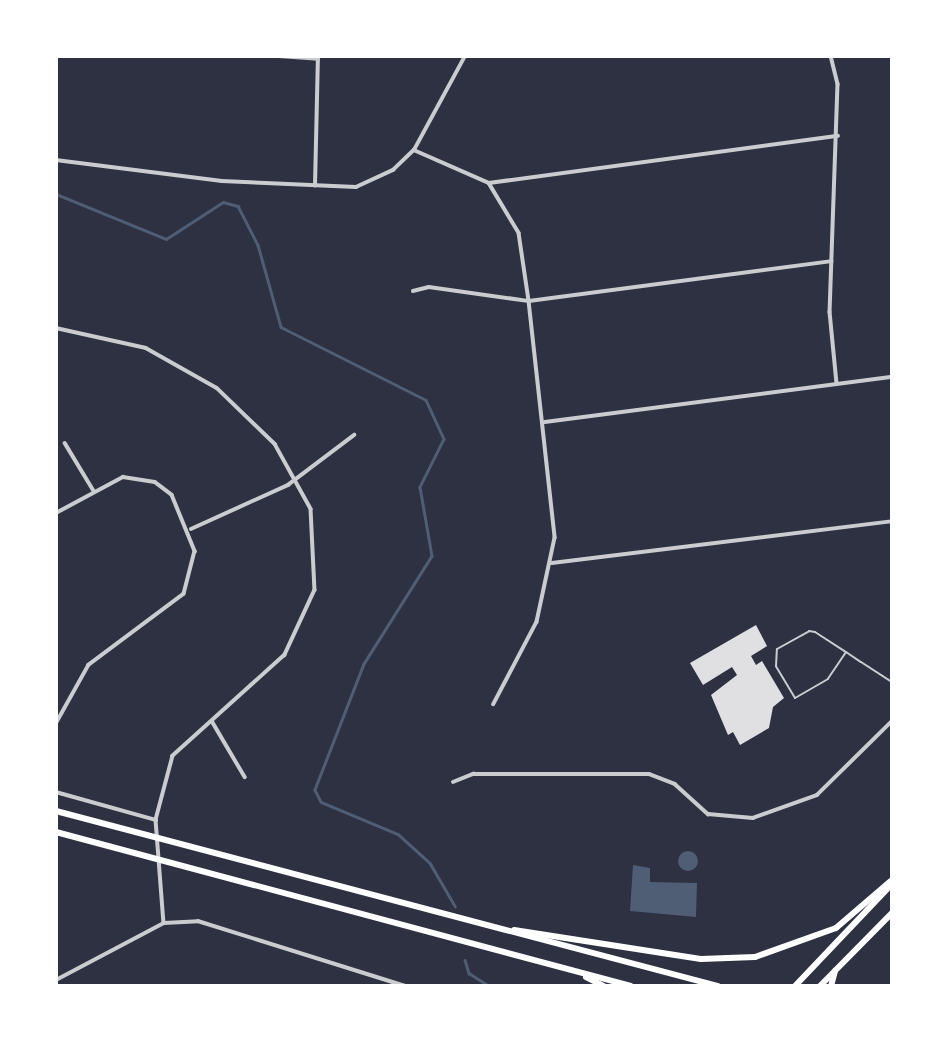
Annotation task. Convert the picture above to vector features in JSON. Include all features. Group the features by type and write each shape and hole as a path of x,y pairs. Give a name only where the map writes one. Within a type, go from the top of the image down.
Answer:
{"main road":[{"path":"56,811 471,923 718,986"},
{"path":"56,832 631,986"},
{"path":"471,923 657,954 739,959 807,943 892,882"},
{"path":"796,986 892,882"},
{"path":"820,986 892,913"},
{"path":"571,970 604,986"},
{"path":"831,986 836,970"}],"street":[{"path":"279,56 318,57 315,186"},
{"path":"56,160 315,186 372,182 414,150 465,56"},
{"path":"831,56 838,136 831,261 836,383"},
{"path":"414,150 489,183 838,136"},
{"path":"489,183 519,233 556,509 552,563 537,622 494,704"},
{"path":"413,291 429,288 529,300 831,261"},
{"path":"56,328 113,336 187,369 247,413 298,478 318,551 310,609 267,676 173,756 156,820 160,839 164,923"},
{"path":"545,422 892,377"},
{"path":"191,529 298,478 354,435"},
{"path":"65,443 93,491"},
{"path":"56,513 122,477 155,482 172,495 191,529 193,575 184,594 89,665 56,724"},
{"path":"552,563 892,521"},
{"path":"212,721 245,777"},
{"path":"453,782 473,774 649,774 675,784 708,814 753,818 817,795 892,721"},
{"path":"56,792 156,820"},
{"path":"56,980 164,923 228,926 405,986"}],"lane":[{"path":"846,652 828,679 795,698 776,666 777,649 809,631 846,652 892,682"}],"water":[{"path":"688,851 695,854 698,861 695,868 688,871 681,868 678,861 681,854"},
{"path":"633,865 650,868 650,882 697,883 696,917 630,911"}],"building":[{"path":"756,625 767,646 751,656 756,665 762,661 784,698 773,707 769,728 740,745 733,732 728,735 711,695 737,675 732,667 703,685 690,663"}],"waterway":[{"path":"56,194 166,239 223,202 238,206 258,245 281,327 426,400 444,439 420,487 432,556 364,664 315,790 321,802 398,834 430,863 455,906"},
{"path":"465,960 469,973 489,986"}]}
